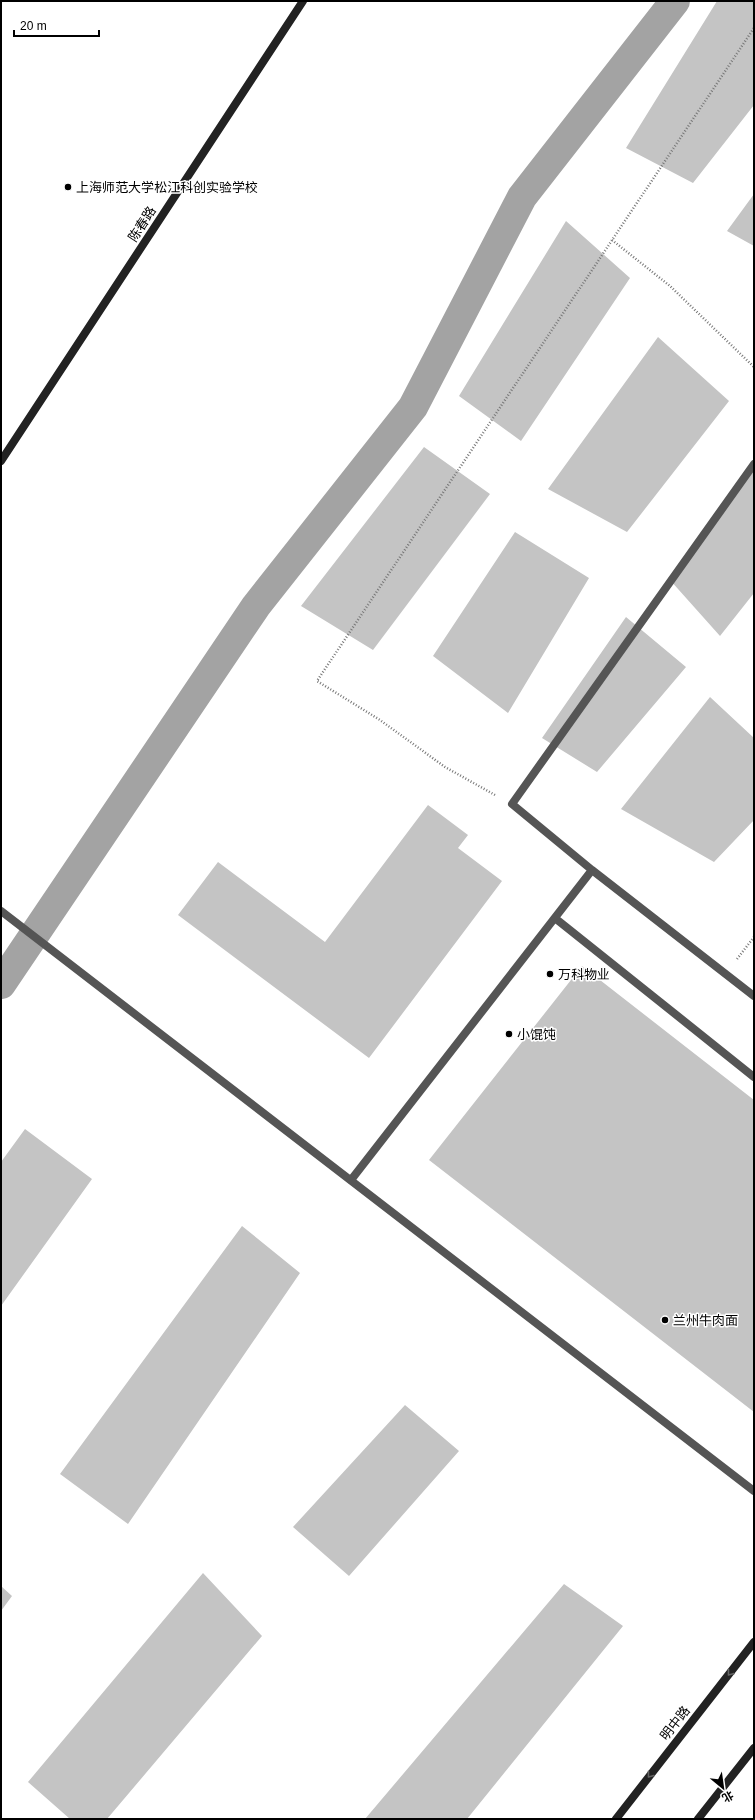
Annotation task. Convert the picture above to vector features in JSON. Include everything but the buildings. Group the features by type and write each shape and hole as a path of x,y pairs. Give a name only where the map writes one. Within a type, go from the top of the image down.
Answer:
{"street":[{"name":"陈春路","path":"1,461 303,1"},
{"path":"754,464 512,804 592,870 754,996"},
{"path":"350,1180 592,870"},
{"path":"1,910 754,1491"},
{"path":"555,918 754,1078"},
{"name":"明中路","path":"616,1819 754,1642"},
{"path":"698,1819 754,1748"}],"path":[{"path":"512,804 445,767 380,720 317,681 754,28"},
{"path":"612,240 670,286 754,367"},
{"path":"726,974 754,937"}],"waterway":[{"path":"1,984 256,606 413,407 522,197 675,1"}],"place":[{"name":"上海师范大学松江科创实验学校","path":"68,187"},
{"name":"万科物业","path":"550,974"},
{"name":"小馄饨","path":"509,1034"},
{"name":"兰州牛肉面","path":"665,1320"}]}
